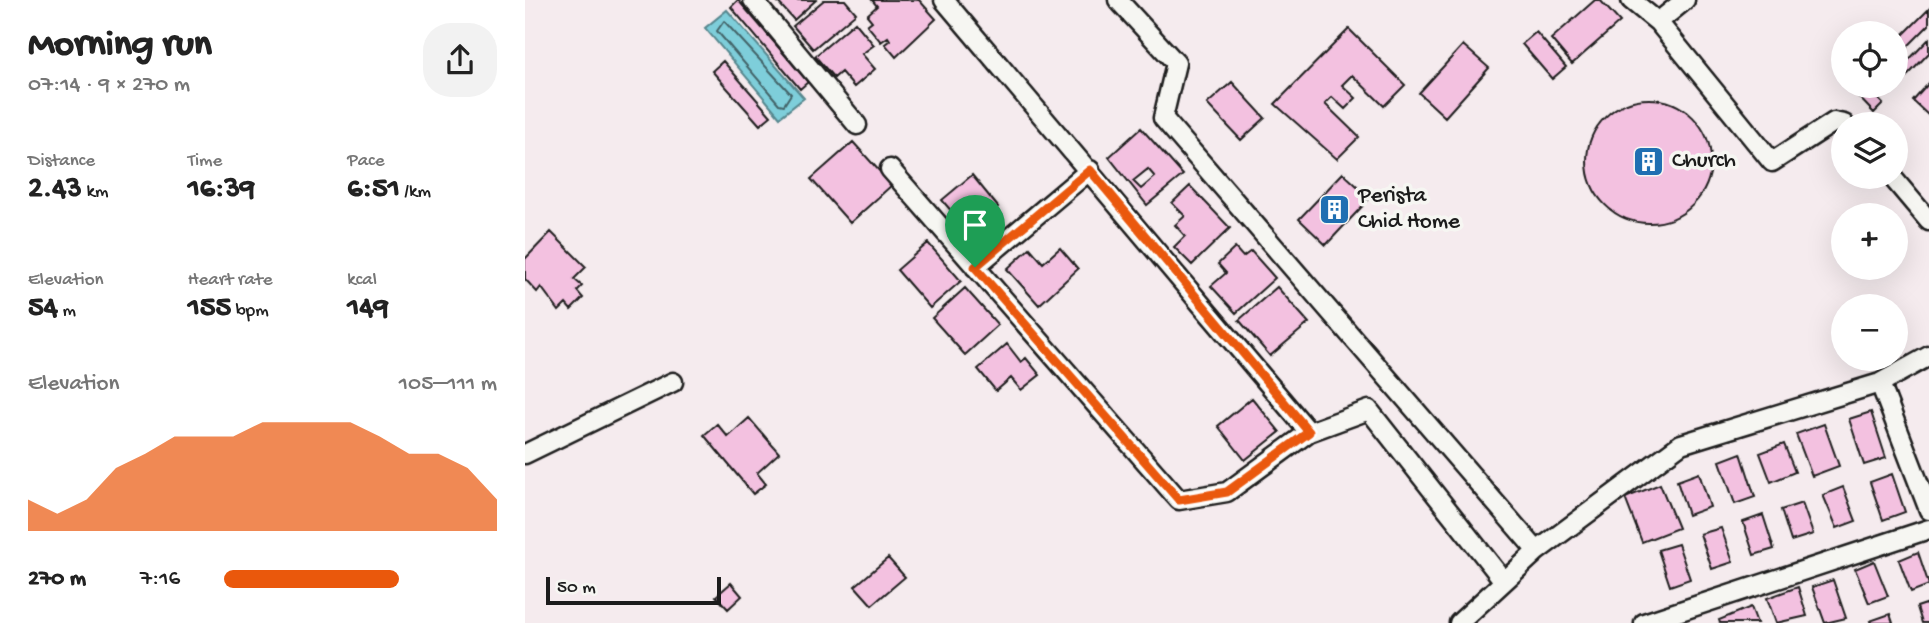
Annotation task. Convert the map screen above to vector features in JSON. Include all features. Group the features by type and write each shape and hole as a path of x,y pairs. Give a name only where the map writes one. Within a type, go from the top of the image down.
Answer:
{"street":[{"path":"753,0 857,125"},
{"path":"944,0 1309,432"},
{"path":"1118,0 1176,63 1163,118 1537,551"},
{"path":"1631,0 1658,22 1772,162 1831,124"},
{"path":"1658,22 1685,0"},
{"path":"890,169 1179,500 1227,492 1309,432 1369,410 1503,580"},
{"path":"975,267 1090,170"},
{"path":"1902,189 1929,221"},
{"path":"1459,623 1537,551 1681,444 1880,383 1929,356"},
{"path":"525,454 673,382"},
{"path":"1880,383 1929,510"},
{"path":"1649,622 1929,529"}],"water":[{"path":"727,10 804,98 780,117 705,28"}],"building":[{"path":"738,0 808,82 800,89 731,7"},
{"path":"776,0 816,0 794,20"},
{"path":"824,0 845,0 856,13 813,49 793,26"},
{"path":"872,0 919,0 936,19 896,57 885,44 890,40 888,37 881,42 867,25 872,21 867,15 877,6"},
{"path":"1595,0 1600,0 1620,22 1572,64 1551,39"},
{"path":"1929,9 1929,25 1908,46 1908,30"},
{"path":"855,22 874,45 862,54 875,69 854,87 841,72 834,78 815,56"},
{"path":"1349,29 1405,85 1384,106 1352,75 1342,85 1356,98 1345,109 1332,97 1325,104 1359,137 1337,159 1275,104"},
{"path":"1536,32 1566,67 1552,79 1522,44"},
{"path":"1929,39 1929,53 1908,75 1908,61"},
{"path":"1463,45 1489,68 1445,117 1419,93"},
{"path":"723,61 771,116 760,125 712,71"},
{"path":"1232,82 1265,118 1241,140 1207,104"},
{"path":"1929,83 1929,116 1913,101"},
{"path":"1860,98 1877,98 1883,104 1873,112"},
{"name":"Church","path":"1649,99 1673,104 1693,117 1706,137 1711,161 1706,185 1693,205 1673,218 1649,223 1625,218 1605,205 1592,185 1587,161 1592,137 1605,117 1625,104"},
{"path":"1141,128 1183,175 1147,205 1109,157","holes":["1148,169 1155,177 1141,189 1133,181"]},
{"path":"853,142 892,185 850,223 811,179"},
{"name":"Perista Chid Home","path":"1343,173 1370,198 1326,245 1299,219"},
{"path":"972,175 998,207 969,232 942,200"},
{"path":"1190,186 1230,228 1192,265 1174,247 1185,236 1175,225 1185,216 1172,203"},
{"path":"551,232 586,267 574,279 582,286 577,291 583,298 571,310 566,304 559,311 541,287 537,292 525,279 525,259"},
{"path":"928,243 961,281 930,308 897,270"},
{"path":"1030,248 1043,263 1060,248 1078,269 1039,305 1007,269"},
{"path":"1235,248 1243,257 1251,251 1275,278 1236,313 1211,286 1226,273 1218,264"},
{"path":"1277,287 1309,323 1270,356 1239,320"},
{"path":"965,288 998,325 965,355 932,318"},
{"path":"1007,344 1021,362 1026,358 1040,375 1021,390 1011,378 996,391 978,369"},
{"path":"1252,398 1280,432 1245,460 1218,426"},
{"path":"1871,412 1886,458 1864,465 1849,419"},
{"path":"749,418 779,453 757,473 766,484 753,494 704,435 717,424 728,437"},
{"path":"1824,424 1839,466 1812,476 1796,434"},
{"path":"1784,444 1795,472 1771,482 1760,453"},
{"path":"1741,453 1755,497 1735,504 1720,461"},
{"path":"1699,473 1710,507 1688,515 1677,481"},
{"path":"1892,474 1905,512 1883,520 1870,482"},
{"path":"1660,484 1678,528 1642,542 1625,498"},
{"path":"1843,487 1856,521 1837,528 1823,495"},
{"path":"1802,503 1813,534 1791,541 1781,510"},
{"path":"1763,515 1774,549 1754,555 1743,522"},
{"path":"1721,528 1733,562 1712,569 1700,534"},
{"path":"1678,544 1690,579 1670,586 1658,550"},
{"path":"1918,552 1929,585 1911,592 1899,560"},
{"path":"888,558 905,577 872,605 855,586"},
{"path":"1874,561 1888,596 1869,603 1855,569"},
{"path":"1833,580 1846,618 1825,623 1812,587"},
{"path":"731,583 742,596 728,609 716,596"},
{"path":"1798,587 1807,616 1776,623 1767,598"},
{"path":"1929,603 1929,623 1922,623 1917,607"},
{"path":"1751,607 1757,623 1720,623 1719,620"},
{"path":"1890,614 1893,623 1870,621"}],"place":[{"name":"Church","path":"1649,161"},
{"name":"Perista Chid Home","path":"1335,209"}],"route":[{"path":"1090,170 1309,432 1227,492 1179,500 975,267 1090,170"}]}
